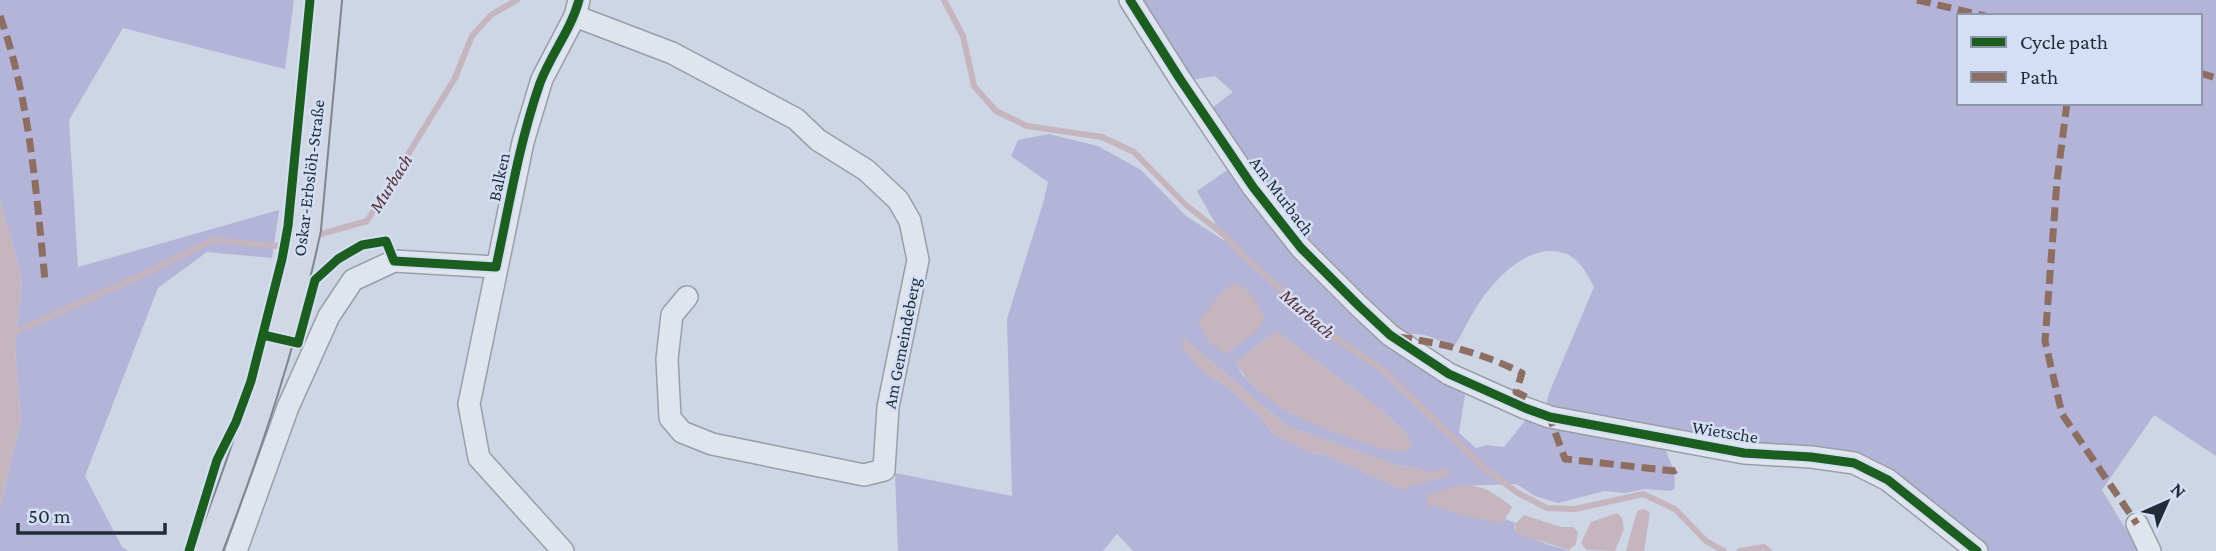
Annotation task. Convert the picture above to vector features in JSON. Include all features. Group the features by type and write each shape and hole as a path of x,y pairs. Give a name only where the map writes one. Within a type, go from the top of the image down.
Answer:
{"main road":[{"name":"Oskar-Erbslöh-Straße","path":"208,551 267,387 307,229 328,0"}],"street":[{"name":"Am Murbach","path":"1130,0 1246,176 1301,248 1390,335 1449,374"},
{"name":"Balken","path":"563,551 479,458 470,402 496,267 531,110 542,79 577,8"},
{"name":"Am Gemeindeberg","path":"577,8 672,53 796,120 818,140 866,170 898,200 910,221 918,260 888,407 884,470 864,475 712,444 682,432 670,418 667,359 672,315 687,297"},
{"path":"236,551 288,407 330,316 353,280 394,261 496,267"},
{"name":"Wietsche","path":"1449,374 1550,417 1744,453 1854,463 1888,481 1977,551"},
{"path":"2137,524 2150,551"}],"shaded area":[{"path":"0,0 294,0 285,69 123,28 69,120 78,267 279,210 272,258 207,252 158,288 85,476 122,547 129,551 0,551 0,508 21,420 15,348 22,278 0,200"},
{"path":"1127,0 2216,0 2216,456 2154,415 2102,490 2139,551 1974,551 1849,454 1802,445 1758,445 1680,429 1545,409 1549,393 1594,287 1583,268 1572,257 1555,251 1544,251 1523,259 1495,282 1478,304 1454,347 1418,334 1394,338 1398,349 1465,395 1459,433 1476,448 1487,445 1504,447 1528,417 1663,444 1674,471 1675,488 1671,491 1605,491 1558,503 1535,496 1516,484 1459,486 1503,523 1505,519 1516,523 1514,529 1546,544 1571,551 1133,551 1117,534 1103,551 898,551 895,473 1012,496 1007,319 1048,182 1011,156 1018,140 1049,134 1098,146 1141,170 1186,216 1225,241 1197,191 1243,159 1208,111 1233,92 1215,76 1191,80","holes":["1276,331 1375,405 1405,432 1292,414 1260,392 1242,374 1236,362","1185,339 1287,426 1397,465 1429,473 1401,489 1324,454 1311,453 1273,434 1261,417 1222,383 1202,371"]},
{"path":"0,200 22,278 15,348 21,420 0,508"},
{"path":"1235,283 1253,297 1264,318 1259,329 1226,354 1211,344 1198,322 1221,293"},
{"path":"1276,331 1375,405 1405,432 1412,443 1408,450 1381,448 1322,428 1288,412 1258,390 1236,362"},
{"path":"1185,339 1287,426 1397,465 1429,473 1447,468 1449,476 1401,489 1324,454 1311,453 1273,434 1261,417 1222,383 1202,371 1181,346"},
{"path":"1462,485 1489,491 1512,507 1503,523 1469,517 1427,504 1427,494"},
{"path":"1643,509 1650,512 1644,551 1626,551 1637,511"},
{"path":"1617,513 1622,518 1624,529 1615,551 1586,550 1581,543 1591,522"},
{"path":"1524,515 1561,527 1573,527 1578,532 1576,544 1569,550 1515,533 1516,523"}],"waterway":[{"name":"Murbach","path":"314,236 367,221 455,78 472,36 491,15 517,0"},
{"name":"Murbach","path":"944,0 963,36 974,86 996,111 1027,126 1102,137 1134,152 1186,205 1224,235 1334,337 1383,370 1485,469 1518,493 1547,508 1575,509 1643,494 1675,509 1706,541 1724,551"},
{"name":"Murbach","path":"0,339 213,240 276,246 297,240"},
{"name":"Murbach","path":"1740,551 1764,547 1769,551"}],"marked path":[{"path":"1917,0 1976,14"},
{"path":"0,16 25,113 45,280"},
{"path":"2202,74 2216,78"},
{"path":"2067,105 2057,181 2045,341 2062,414 2137,524"},
{"path":"1398,337 1462,350 1522,373 1516,392 1532,400"},
{"path":"1548,413 1565,459 1674,471 1682,467"}],"cycle path":[{"path":"189,551 217,460 236,422 251,381 282,259 288,226 310,0"},
{"path":"263,335 298,343 315,280 338,259 362,245 386,241 394,261 496,267 526,128 540,83 571,22 579,0"},
{"path":"1130,0 1253,187 1301,248 1390,335 1449,374 1550,417 1744,453 1854,463 1888,480 1977,551"}]}
